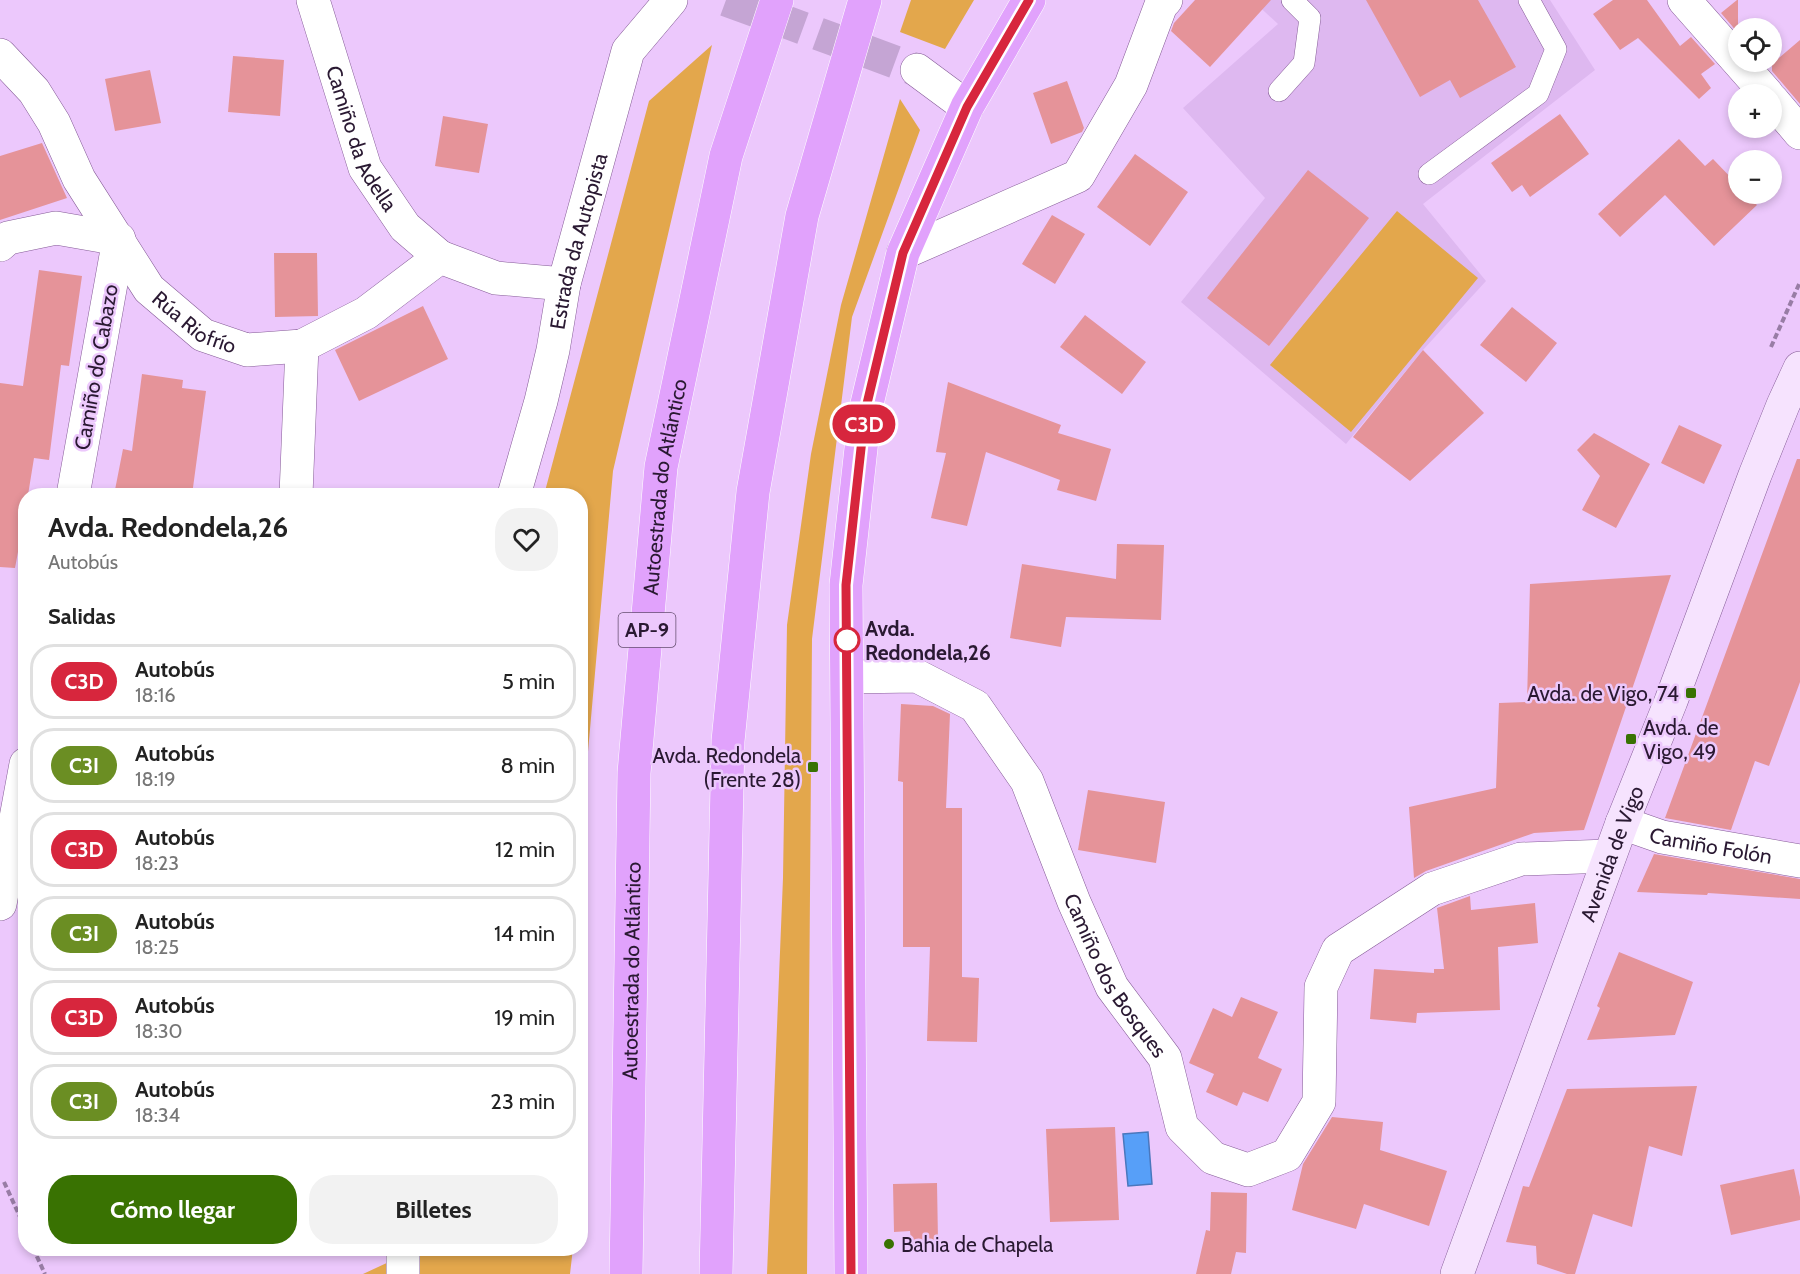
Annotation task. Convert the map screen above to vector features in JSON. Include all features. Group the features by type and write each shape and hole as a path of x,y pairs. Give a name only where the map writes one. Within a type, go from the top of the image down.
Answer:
{"highway":[{"name":"Autoestrada do Atlántico","path":"626,1274 634,773 662,467 726,156 777,0"},
{"path":"716,1274 728,741 753,492 802,216 865,0"},
{"path":"851,1274 846,585 865,412 903,253 967,107 1029,0"}],"main road":[{"name":"Avenida de Vigo","path":"1458,1274 1609,856 1671,701 1755,475 1800,368"}],"street":[{"name":"Camiño da Adella","path":"313,0 365,168 405,227 440,257"},
{"name":"Estrada da Autopista","path":"516,488 544,391 564,284 628,51 671,0"},
{"path":"903,253 1078,176 1131,86 1161,5 1166,0"},
{"path":"1684,0 1758,84"},
{"name":"Rúa Riofrío","path":"0,55 34,91 54,123 79,180 149,289 203,335 247,350 302,346 366,313 440,257"},
{"path":"917,70 967,107"},
{"path":"1782,112 1800,133"},
{"path":"0,245 8,238 56,228 119,239"},
{"name":"Camiño do Cabazo","path":"74,488 119,239"},
{"path":"440,257 496,278 564,284"},
{"path":"296,488 302,346"},
{"name":"Camiño dos Bosques","path":"847,677 917,676 975,706 1027,780 1074,902 1112,987 1165,1058 1182,1127 1213,1158 1248,1170 1287,1155 1319,1102 1321,987 1338,950 1432,889 1521,859 1609,856"},
{"path":"0,904 18,807"},
{"name":"Camiño Folón","path":"1622,823 1662,837 1800,861"},
{"path":"403,1256 403,1274"}],"lane":[{"path":"1278,92 1304,63 1310,18 1292,0"},
{"path":"1429,174 1538,94 1556,49 1529,0"}],"path":[{"path":"4,1182 18,1213"},
{"path":"37,1256 45,1274"}],"shaded area":[{"path":"911,0 974,0 945,49 900,32"},
{"path":"1252,0 1550,0 1595,70 1423,204 1486,281 1423,350 1346,444 1181,302 1265,198 1183,108 1278,24"},
{"path":"712,45 613,471 588,752 588,488 546,488 649,101"},
{"path":"900,99 920,130 852,317 812,639 807,1274 767,1274 783,878 787,625 811,454 841,305"},
{"path":"1397,211 1478,278 1351,432 1270,365"},
{"path":"402,1256 572,1256 570,1274 363,1274"}],"water":[{"path":"1148,1132 1152,1184 1128,1186 1123,1134"}],"building":[{"path":"1195,0 1271,0 1210,67 1171,31 1174,23"},
{"path":"1366,0 1478,0 1516,67 1460,98 1450,80 1420,97"},
{"path":"1613,0 1647,0 1680,46 1691,37 1715,64 1701,74 1711,88 1699,99 1638,38 1620,50 1593,14"},
{"path":"1738,0 1738,18 1728,18 1728,21 1721,13"},
{"path":"1800,40 1800,104 1773,72 1782,72 1782,55"},
{"path":"233,56 284,60 280,116 228,112"},
{"path":"150,70 161,123 115,131 105,79"},
{"path":"1067,81 1084,128 1082,132 1051,144 1033,93"},
{"path":"1560,114 1589,154 1530,197 1522,185 1512,192 1491,163"},
{"path":"443,116 488,124 479,173 435,166"},
{"path":"1679,139 1705,166 1713,159 1728,175 1728,204 1757,205 1714,246 1665,195 1620,237 1598,214"},
{"path":"42,143 67,198 0,220 0,156"},
{"path":"1135,154 1188,192 1150,246 1097,207"},
{"path":"1308,170 1369,218 1269,346 1207,298"},
{"path":"1052,215 1085,234 1055,284 1022,264"},
{"path":"274,253 317,253 318,316 275,317"},
{"path":"39,270 82,276 69,366 61,365 49,460 34,458 29,488 18,488 18,552 15,568 0,567 0,383 23,386"},
{"path":"423,306 448,359 359,401 335,350"},
{"path":"1512,307 1557,343 1526,382 1480,345"},
{"path":"1085,315 1146,362 1122,394 1060,347"},
{"path":"1423,350 1484,413 1410,481 1353,437"},
{"path":"142,374 183,380 182,388 206,391 193,488 115,488 123,449 132,451"},
{"path":"948,382 1061,425 1058,433 1111,449 1096,501 1057,490 1060,480 986,452 967,526 931,518 946,453 936,452"},
{"path":"1679,425 1722,445 1704,484 1661,463"},
{"path":"1594,433 1650,464 1616,528 1582,510 1600,476 1577,450"},
{"path":"1797,459 1800,459 1800,682 1769,766 1755,761 1731,830 1665,818"},
{"path":"1117,544 1164,545 1161,620 1066,617 1061,647 1010,638 1022,564 1116,579"},
{"path":"1671,575 1584,830 1534,833 1426,871 1414,878 1409,807 1496,788 1499,703 1527,702 1530,584"},
{"path":"901,704 933,706 950,714 946,808 962,808 962,977 979,978 977,1042 927,1041 930,947 903,947 903,782 898,781"},
{"path":"1088,790 1165,802 1156,863 1078,850"},
{"path":"1654,854 1800,879 1800,899 1708,893 1707,895 1637,892"},
{"path":"1470,896 1471,910 1535,903 1538,943 1498,947 1500,1010 1417,1013 1416,1023 1370,1019 1374,969 1434,973 1434,969 1444,969 1437,908"},
{"path":"1619,952 1693,982 1675,1035 1587,1040 1600,1008 1597,1006"},
{"path":"1241,997 1278,1012 1258,1058 1282,1069 1268,1102 1243,1092 1237,1106 1206,1092 1214,1074 1189,1063 1213,1008 1232,1017"},
{"path":"1697,1086 1682,1156 1649,1146 1632,1227 1593,1214 1575,1274 1567,1274 1537,1264 1536,1246 1506,1242 1523,1186 1529,1187 1567,1089"},
{"path":"1332,1117 1383,1122 1380,1150 1447,1171 1429,1226 1364,1204 1356,1229 1292,1210 1303,1164"},
{"path":"1115,1127 1119,1220 1050,1222 1046,1129"},
{"path":"1794,1169 1800,1197 1800,1220 1731,1235 1720,1185"},
{"path":"937,1183 938,1241 911,1241 910,1231 894,1232 893,1184"},
{"path":"1211,1192 1247,1193 1246,1253 1236,1252 1231,1274 1196,1274 1206,1230 1210,1231"}],"tunnel":[{"path":"726,0 917,70"}],"bus line":[{"name":"C3D","path":"851,1274 846,585 865,412 903,253 967,107 1029,0"}],"place":[{"name":"Avda. Redondela,26","path":"847,640"},
{"name":"Avda. de Vigo, 74","path":"1691,693"},
{"name":"Avda. de Vigo, 49","path":"1631,739"},
{"name":"Avda. Redondela (Frente 28)","path":"813,767"},
{"name":"Bahia de Chapela","path":"889,1244"}]}
